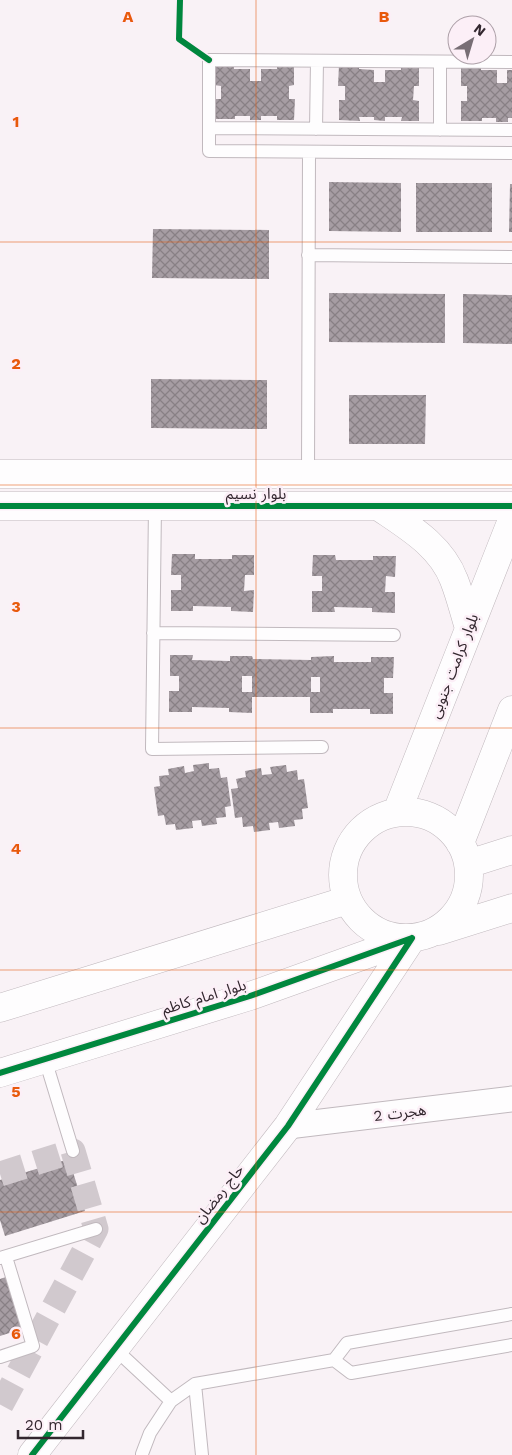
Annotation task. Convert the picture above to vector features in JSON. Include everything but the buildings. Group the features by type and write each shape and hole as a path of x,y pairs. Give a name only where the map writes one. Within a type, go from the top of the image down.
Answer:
{"street":[{"name":"بلوار نسیم","path":"0,474 512,474"},
{"path":"419,474 431,479 435,490 431,502 419,506"},
{"name":"بلوار نسیم","path":"0,506 512,506"},
{"path":"378,506 422,536 444,561 454,578 469,628"},
{"name":"بلوار کرامت جنوبی","path":"397,812 512,520"},
{"path":"464,853 512,710"},
{"path":"422,935 444,925 454,916 462,904 467,891 469,877 464,853 451,831 440,822 412,812 397,812 386,815 365,826 357,834 349,846 344,859 344,887 354,912 363,922 374,930 399,938 422,935 512,908"},
{"path":"464,853 512,850"},
{"path":"0,1008 348,900"},
{"name":"بلوار امام کاظم","path":"0,1073 250,996 422,935"},
{"name":"حاج رمضان","path":"32,1455 288,1126 422,935"},
{"name":"هجرت 2","path":"288,1126 512,1099"}],"lane":[{"path":"512,62 209,60 209,151 512,153"},
{"path":"316,129 317,61"},
{"path":"440,62 440,130"},
{"path":"209,128 512,130"},
{"path":"280,128 280,152"},
{"path":"308,474 309,152"},
{"path":"308,255 512,256"},
{"path":"155,506 152,749 322,747"},
{"path":"154,632 394,635"},
{"path":"45,1059 73,1151"},
{"path":"0,1357 33,1346 3,1258 96,1229"},
{"path":"142,1454 150,1433 171,1401 195,1384 334,1360 347,1343 512,1314"},
{"path":"334,1360 351,1373 512,1345"},
{"path":"114,1348 171,1401"},
{"path":"195,1384 202,1455"}],"tunnel":[{"path":"0,1174 73,1151 96,1229 0,1407"}],"cycle path":[{"path":"180,0 179,39 209,60"},
{"path":"0,506 512,506"},
{"path":"0,1073 250,996 412,938"},
{"path":"32,1455 288,1126 412,938"}]}
